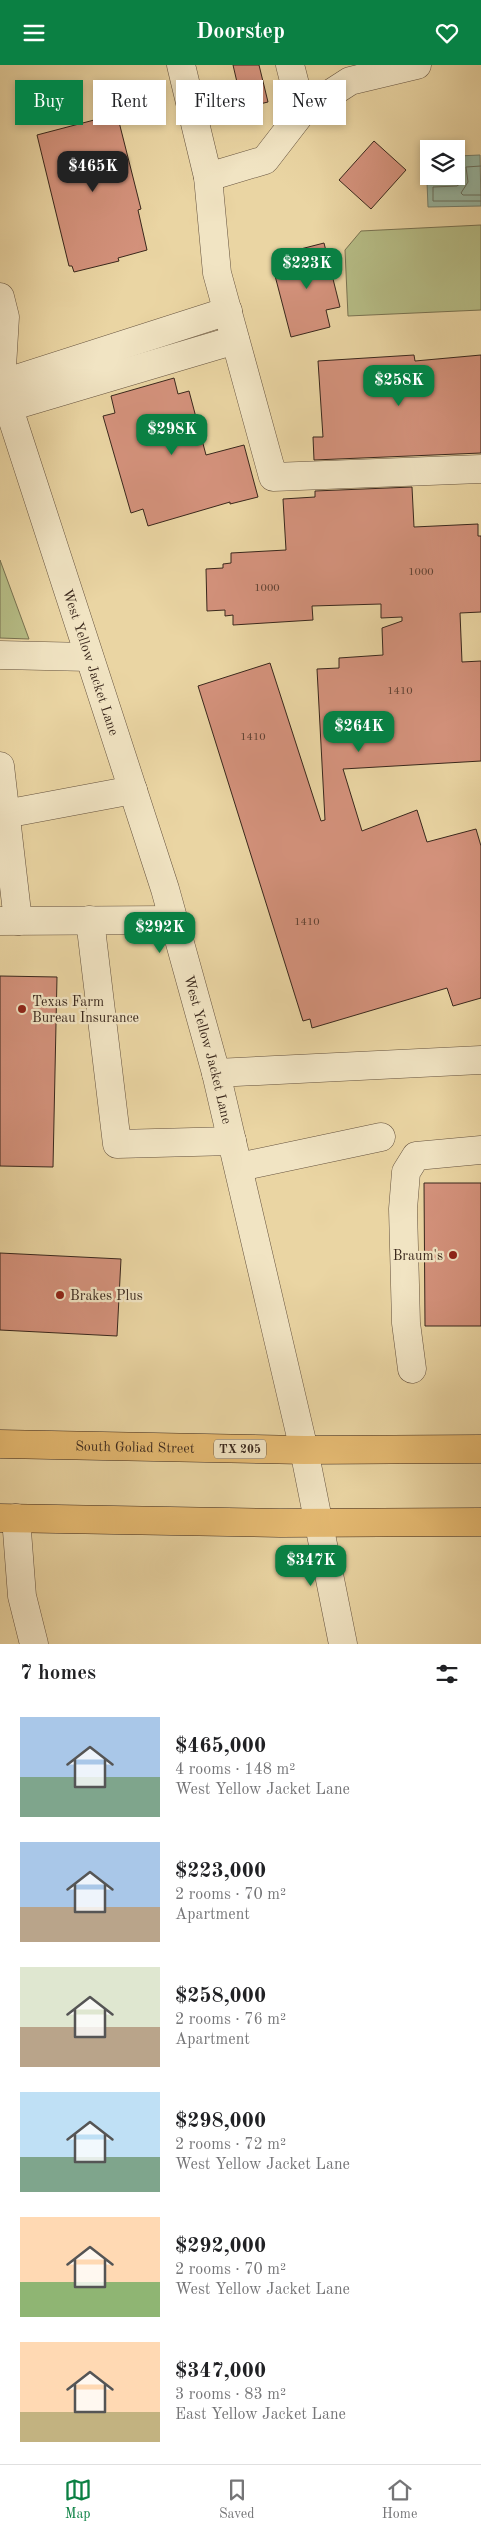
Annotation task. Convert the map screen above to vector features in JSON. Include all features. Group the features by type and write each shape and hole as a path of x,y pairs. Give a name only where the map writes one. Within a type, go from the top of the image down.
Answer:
{"main road":[{"name":"South Goliad Street","path":"0,1444 304,1450 481,1449"},
{"path":"8,1518 320,1523 481,1523"}],"street":[{"path":"182,65 208,177 217,273 273,477 481,469"},
{"path":"290,65 294,80"},
{"path":"346,84 417,65"},
{"path":"208,177 265,160 292,125"},
{"name":"West Yellow Jacket Lane","path":"0,297 5,317 3,391 165,889 172,920 216,1073 304,1450 343,1644"},
{"path":"3,391 228,311"},
{"path":"3,391 235,340"},
{"path":"0,655 89,657"},
{"path":"0,765 5,814 9,921 172,920"},
{"path":"5,814 133,790"},
{"path":"90,920 117,1144 235,1154 381,1137"},
{"path":"216,1073 481,1060"},
{"path":"412,1369 406,1314 403,1209 406,1172 416,1156 481,1150"},
{"path":"8,1518 22,1596 34,1644"}],"green space":[{"path":"481,225 481,310 348,316 345,250 361,231"},
{"path":"0,560 29,639 0,638"}],"water":[{"path":"480,155 481,206 428,207 427,185 465,185 465,156"}],"building":[{"path":"233,65 259,65 263,80 236,80"},
{"path":"263,81 268,102 263,103"},
{"path":"93,120 93,125 120,125 141,209 138,210 147,250 118,258 119,261 74,272 72,266 69,266 37,135 75,125 83,125 83,123"},
{"path":"374,141 406,170 371,209 339,180"},
{"path":"324,243 340,307 326,310 330,327 291,337 273,268 288,265 285,253"},
{"path":"414,355 415,361 481,355 481,453 314,460 313,437 323,437 318,361"},
{"path":"174,378 178,394 189,391 206,455 244,445 258,497 230,504 230,502 148,526 143,509 131,513 103,416 115,413 111,396"},
{"path":"412,487 414,527 478,524 478,536 481,536 481,612 460,613 462,662 481,661 481,761 343,769 362,831 417,810 427,842 476,829 481,846 481,998 453,1006 447,988 312,1028 310,1019 303,1021 198,686 270,663 321,821 325,820 317,669 339,668 339,658 383,655 382,628 402,621 402,617 381,618 381,604 312,606 313,620 233,625 233,615 225,616 225,610 207,611 206,569 223,568 223,564 231,563 231,553 286,550 283,499 315,497 315,491"},
{"path":"0,976 57,977 53,1167 0,1166"},
{"name":"Braum's","path":"424,1183 481,1183 481,1326 425,1326"},
{"name":"Brakes Plus","path":"0,1253 121,1259 117,1336 0,1330"}],"place":[{"name":"Texas Farm Bureau Insurance","path":"22,1009"},
{"name":"Braum's","path":"453,1255"},
{"name":"Brakes Plus","path":"60,1295"}]}
